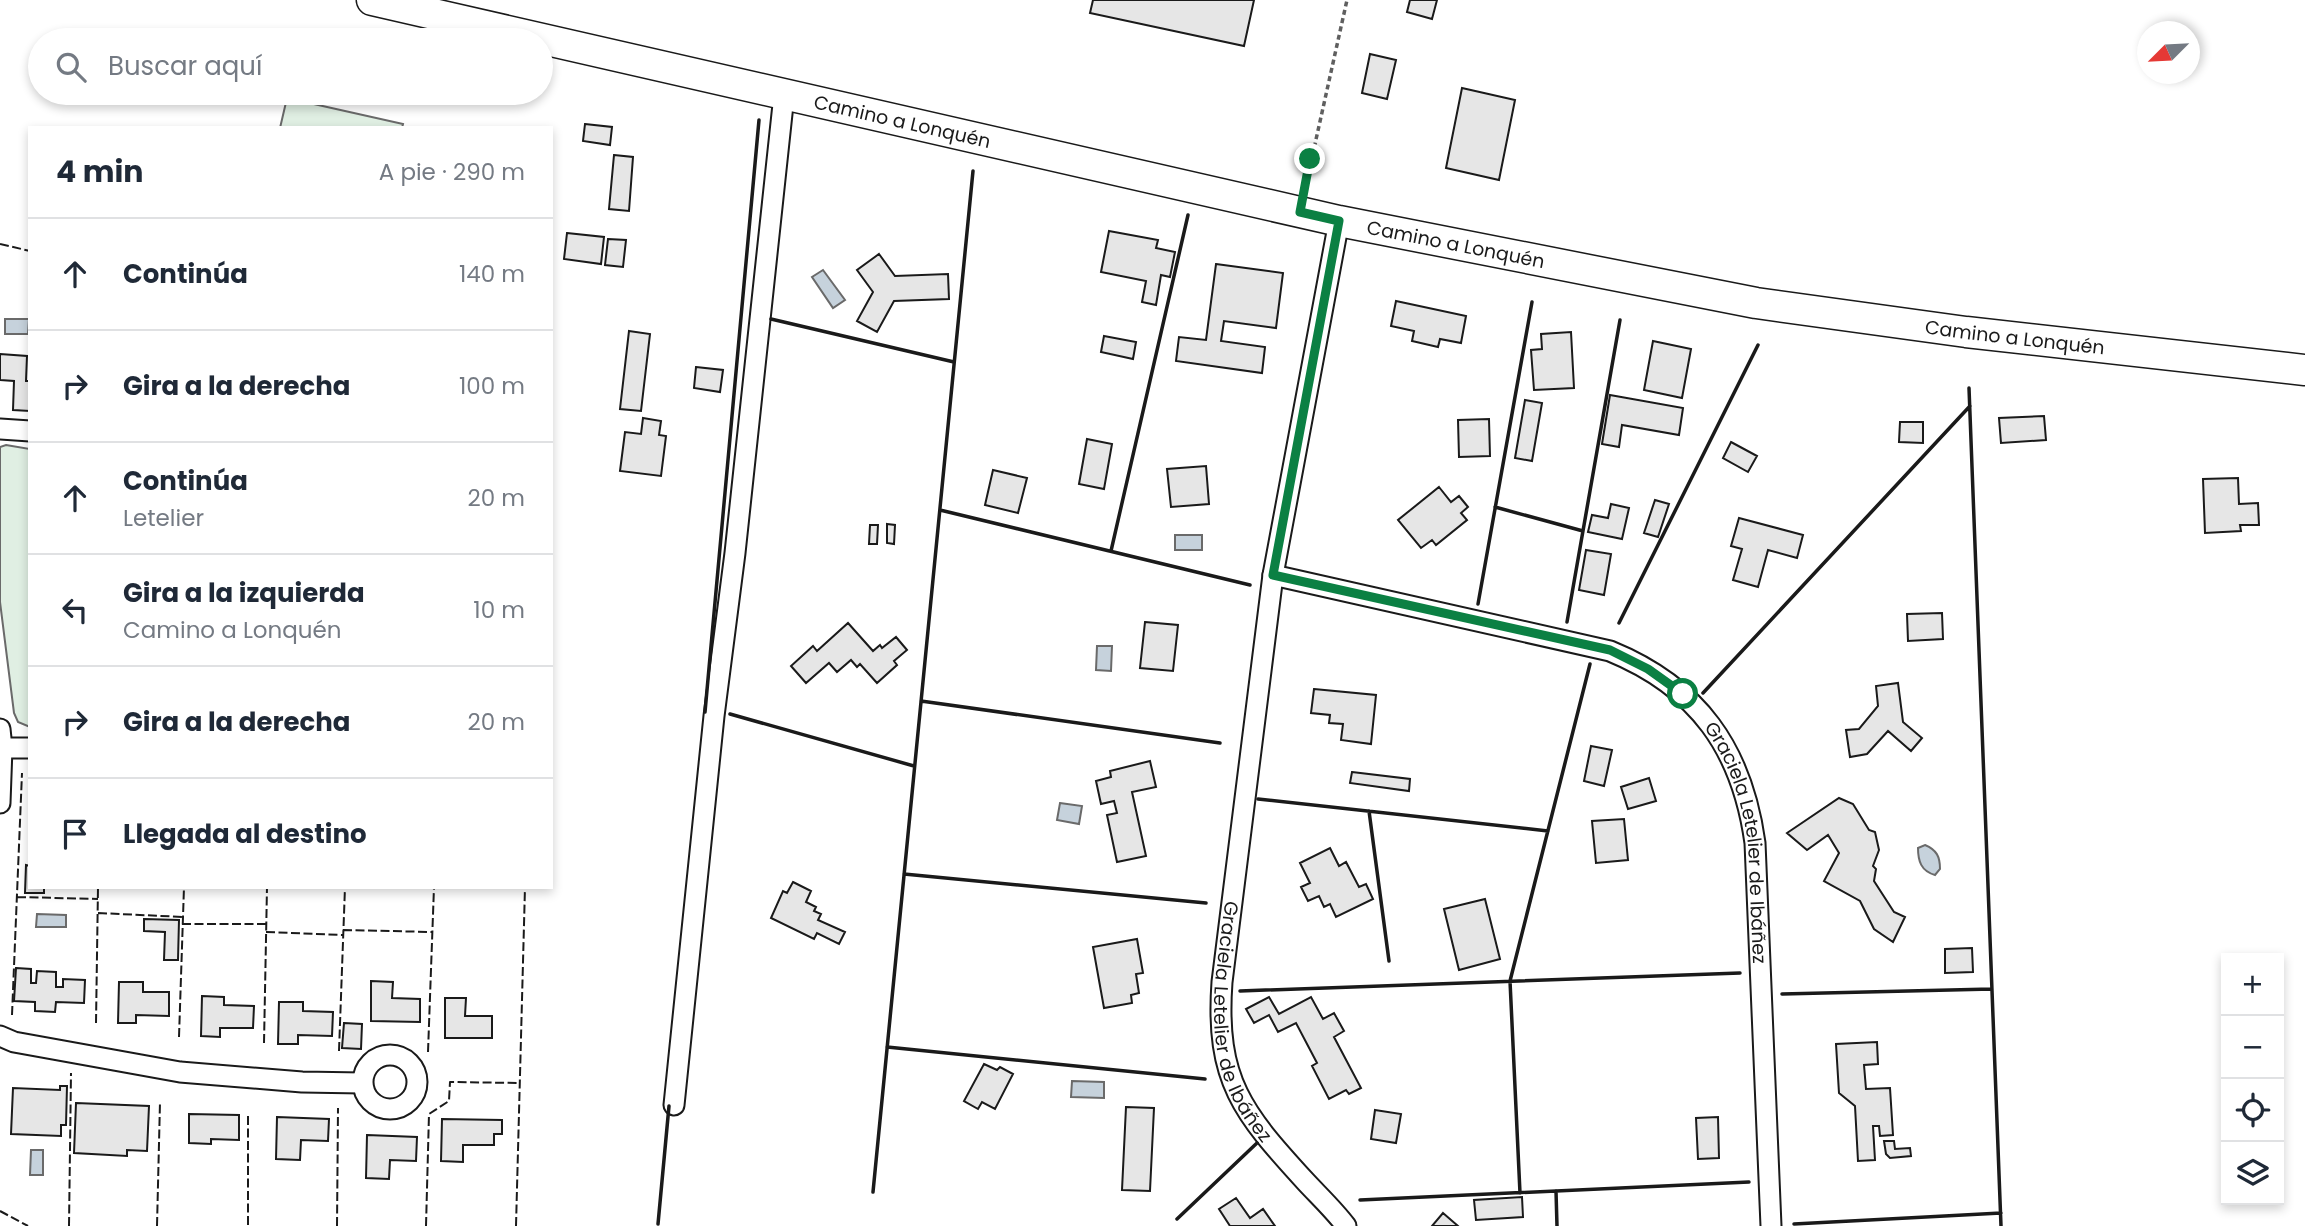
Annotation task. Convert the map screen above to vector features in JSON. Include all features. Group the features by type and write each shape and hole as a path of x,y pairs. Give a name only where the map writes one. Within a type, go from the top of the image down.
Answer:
{"main road":[{"name":"Camino a Lonquén","path":"372,0 493,28"},
{"name":"Camino a Lonquén","path":"553,42 1339,221 1756,303 1966,332 2305,370"}],"street":[{"path":"674,1105 714,716 784,95"},
{"name":"Graciela Letelier de Ibáñez","path":"1339,221 1273,575 1222,982 1220,1020 1222,1042 1233,1084 1250,1118 1346,1226"},
{"path":"0,429 28,431"},
{"name":"Graciela Letelier de Ibáñez","path":"1273,575 1610,650 1666,681 1692,703 1716,730 1740,776 1755,842 1771,1226"},
{"path":"0,729 0,803"},
{"path":"2,748 28,748"},
{"path":"0,1036 13,1042 180,1072 290,1082 362,1083"}],"path":[{"path":"1300,212 1348,0"}],"green space":[{"path":"285,105 318,105 403,124 402,126 280,126"},
{"path":"6,445 28,449 28,726 18,722 14,713 0,602 0,447"}],"shaded area":[{"path":"823,270 845,300 833,308 812,277"},
{"path":"5,319 28,319 28,334 5,334"},
{"path":"1175,535 1202,535 1202,550 1175,550"},
{"path":"1097,646 1112,646 1111,671 1096,670"},
{"path":"1060,803 1082,806 1079,824 1057,820"},
{"path":"1925,845 1938,857 1940,869 1935,875 1926,871 1920,861 1918,848"},
{"path":"37,914 66,915 66,927 36,927"},
{"path":"1072,1081 1104,1082 1104,1098 1071,1097"},
{"path":"31,1150 43,1150 43,1175 30,1175"}],"building":[{"path":"1093,0 1254,0 1244,46 1090,13"},
{"path":"1410,0 1437,0 1432,19 1407,12"},
{"path":"1370,54 1396,60 1387,99 1362,93"},
{"path":"1462,88 1515,100 1499,180 1446,168"},
{"path":"585,124 612,127 610,145 583,141"},
{"path":"614,155 633,157 629,211 609,209"},
{"path":"1109,231 1158,240 1156,248 1175,252 1170,277 1161,275 1156,305 1142,302 1146,281 1101,272"},
{"path":"567,233 604,237 601,264 564,259"},
{"path":"608,239 626,240 623,267 605,265"},
{"path":"879,254 895,276 948,274 949,299 894,301 877,332 857,321 873,292 857,270"},
{"path":"1216,264 1283,273 1276,328 1224,321 1221,341 1265,347 1262,373 1176,361 1179,337 1206,340"},
{"path":"1396,301 1466,316 1461,343 1440,339 1438,347 1412,341 1414,331 1391,326"},
{"path":"629,331 650,334 641,411 620,409"},
{"path":"1571,332 1574,388 1534,390 1531,350 1542,349 1541,334"},
{"path":"1104,336 1136,342 1133,359 1101,352"},
{"path":"1653,341 1691,349 1682,398 1644,390"},
{"path":"0,354 27,356 28,411 13,410 14,381 0,380"},
{"path":"696,367 723,370 720,392 694,388"},
{"path":"1610,395 1683,408 1679,435 1622,425 1619,447 1602,444"},
{"path":"1525,400 1542,403 1532,461 1515,458"},
{"path":"2044,416 2046,440 2001,443 1999,418"},
{"path":"643,418 661,421 659,435 666,436 661,476 620,471 625,432 641,434"},
{"path":"1489,419 1490,456 1459,457 1458,420"},
{"path":"1900,422 1923,422 1923,443 1899,442"},
{"path":"1087,439 1112,444 1104,489 1079,484"},
{"path":"1731,442 1757,456 1748,472 1723,458"},
{"path":"1206,466 1209,504 1171,507 1167,469"},
{"path":"993,470 1027,478 1018,513 985,505"},
{"path":"2238,478 2239,504 2258,503 2259,525 2240,525 2241,531 2205,533 2203,479"},
{"path":"1439,487 1451,502 1459,496 1468,507 1461,513 1467,520 1436,545 1432,540 1421,548 1398,520"},
{"path":"1655,500 1669,504 1658,537 1644,533"},
{"path":"1611,504 1629,508 1622,539 1588,532 1592,515 1608,518"},
{"path":"1739,518 1803,535 1797,558 1768,550 1758,587 1733,580 1742,549 1731,546"},
{"path":"887,524 895,525 894,544 887,543"},
{"path":"870,525 878,525 877,544 869,544"},
{"path":"1586,550 1611,554 1604,595 1579,590"},
{"path":"1942,613 1943,639 1908,641 1907,614"},
{"path":"1145,622 1178,625 1173,671 1140,668"},
{"path":"848,623 873,651 880,645 882,648 896,637 907,650 894,661 897,665 877,683 860,664 857,667 851,660 837,672 829,663 806,683 791,666 813,646 817,651"},
{"path":"1898,683 1903,722 1922,738 1911,751 1888,731 1867,754 1850,757 1846,730 1859,729 1878,706 1876,686"},
{"path":"1314,689 1376,695 1371,744 1341,740 1343,724 1329,723 1330,715 1311,713"},
{"path":"1591,746 1612,750 1604,786 1584,781"},
{"path":"1150,761 1156,787 1132,792 1146,856 1117,862 1107,815 1117,813 1114,801 1101,804 1096,781 1111,777 1110,771"},
{"path":"1352,772 1410,779 1409,791 1350,783"},
{"path":"1649,778 1656,801 1628,809 1621,787"},
{"path":"1839,798 1853,804 1869,830 1875,832 1879,850 1873,866 1876,869 1874,881 1894,912 1905,917 1893,942 1874,929 1860,901 1824,881 1839,853 1828,835 1807,850 1787,833"},
{"path":"1624,819 1628,860 1596,863 1592,821"},
{"path":"1330,848 1339,866 1346,862 1359,887 1366,884 1373,899 1336,917 1330,904 1324,907 1319,896 1308,901 1301,887 1310,883 1300,863"},
{"path":"26,865 28,889 44,889 44,893 25,893"},
{"path":"793,882 811,891 806,902 816,907 814,911 821,914 818,920 845,932 839,944 817,933 814,939 771,918 783,891 787,893"},
{"path":"1485,899 1500,959 1459,970 1444,909"},
{"path":"144,919 179,920 178,960 164,960 165,932 144,931"},
{"path":"1137,939 1143,973 1136,974 1139,993 1131,995 1132,1003 1104,1008 1093,947"},
{"path":"1972,948 1973,972 1945,973 1945,949"},
{"path":"16,968 31,969 31,983 36,983 37,971 56,972 56,987 63,987 63,979 85,980 84,1003 56,1002 55,1012 35,1011 35,1002 14,1001"},
{"path":"371,981 393,982 392,998 420,999 420,1022 371,1021"},
{"path":"119,982 143,982 143,992 169,992 169,1016 136,1015 136,1023 118,1023"},
{"path":"202,996 224,997 224,1005 254,1006 253,1028 220,1028 220,1037 201,1036"},
{"path":"1269,997 1279,1014 1311,997 1323,1019 1334,1013 1344,1031 1334,1037 1361,1088 1349,1094 1346,1090 1329,1099 1312,1066 1317,1063 1296,1023 1278,1032 1269,1015 1254,1023 1246,1009"},
{"path":"445,998 466,998 465,1016 492,1016 492,1038 445,1038"},
{"path":"279,1002 303,1002 303,1011 333,1012 332,1036 298,1035 298,1044 278,1044"},
{"path":"344,1023 362,1024 361,1049 342,1048"},
{"path":"1877,1042 1878,1064 1864,1065 1866,1089 1890,1088 1893,1135 1880,1136 1879,1126 1873,1126 1875,1160 1858,1161 1855,1106 1839,1093 1836,1044"},
{"path":"984,1064 997,1070 1000,1067 1013,1074 995,1109 982,1102 978,1109 964,1101"},
{"path":"60,1086 67,1086 66,1125 61,1125 61,1136 11,1134 13,1088 60,1090"},
{"path":"76,1103 149,1106 147,1151 127,1150 127,1156 74,1153"},
{"path":"1126,1107 1154,1108 1150,1191 1122,1190"},
{"path":"1375,1110 1401,1114 1396,1143 1371,1139"},
{"path":"189,1114 239,1115 239,1140 211,1139 211,1144 189,1143"},
{"path":"277,1117 329,1119 328,1141 301,1140 300,1160 276,1159"},
{"path":"1718,1117 1719,1158 1698,1159 1696,1118"},
{"path":"442,1119 502,1120 502,1134 494,1134 494,1145 463,1145 463,1162 441,1161"},
{"path":"367,1135 417,1137 416,1161 390,1160 389,1179 366,1178"},
{"path":"1884,1141 1894,1141 1895,1149 1910,1148 1911,1156 1890,1158 1886,1154"},
{"path":"1522,1197 1523,1217 1476,1220 1474,1200"},
{"path":"1236,1198 1250,1218 1263,1209 1275,1226 1230,1226 1219,1209"},
{"path":"1443,1213 1458,1226 1432,1226"}],"fence":[{"path":"0,244 28,251"},
{"path":"12,1015 22,773"},
{"path":"96,1023 98,889"},
{"path":"179,1037 184,889"},
{"path":"264,1043 267,889"},
{"path":"339,1051 345,889"},
{"path":"428,1052 434,889"},
{"path":"516,1226 525,889"},
{"path":"17,897 98,899"},
{"path":"98,913 183,917"},
{"path":"182,924 266,924"},
{"path":"343,930 432,932"},
{"path":"266,932 343,935"},
{"path":"69,1226 71,1073"},
{"path":"426,1226 429,1114 449,1101 450,1082 520,1083"},
{"path":"157,1226 160,1102"},
{"path":"337,1226 338,1108"},
{"path":"248,1116 248,1226"},
{"path":"0,1211 28,1226"}],"wall":[{"path":"705,712 759,120"},
{"path":"873,1192 973,171"},
{"path":"1111,551 1188,215"},
{"path":"1478,604 1532,302"},
{"path":"771,319 954,362"},
{"path":"1567,622 1620,320"},
{"path":"1619,623 1758,345"},
{"path":"1969,388 2001,1226"},
{"path":"1703,693 1970,406"},
{"path":"1495,507 1583,531"},
{"path":"940,510 1250,585"},
{"path":"1520,1193 1510,981 1590,664"},
{"path":"921,701 1220,743"},
{"path":"730,714 914,766"},
{"path":"1258,799 1548,831"},
{"path":"1369,811 1389,961"},
{"path":"904,874 1206,903"},
{"path":"1240,991 1740,973"},
{"path":"1782,994 1992,989"},
{"path":"887,1047 1205,1079"},
{"path":"658,1224 669,1106"},
{"path":"1177,1219 1257,1143"},
{"path":"1360,1200 1749,1182"},
{"path":"1556,1191 1557,1226"},
{"path":"1794,1224 2001,1213"}],"route":[{"path":"1310,159 1300,212 1339,221 1273,575 1610,650 1648,669 1683,694"}]}
